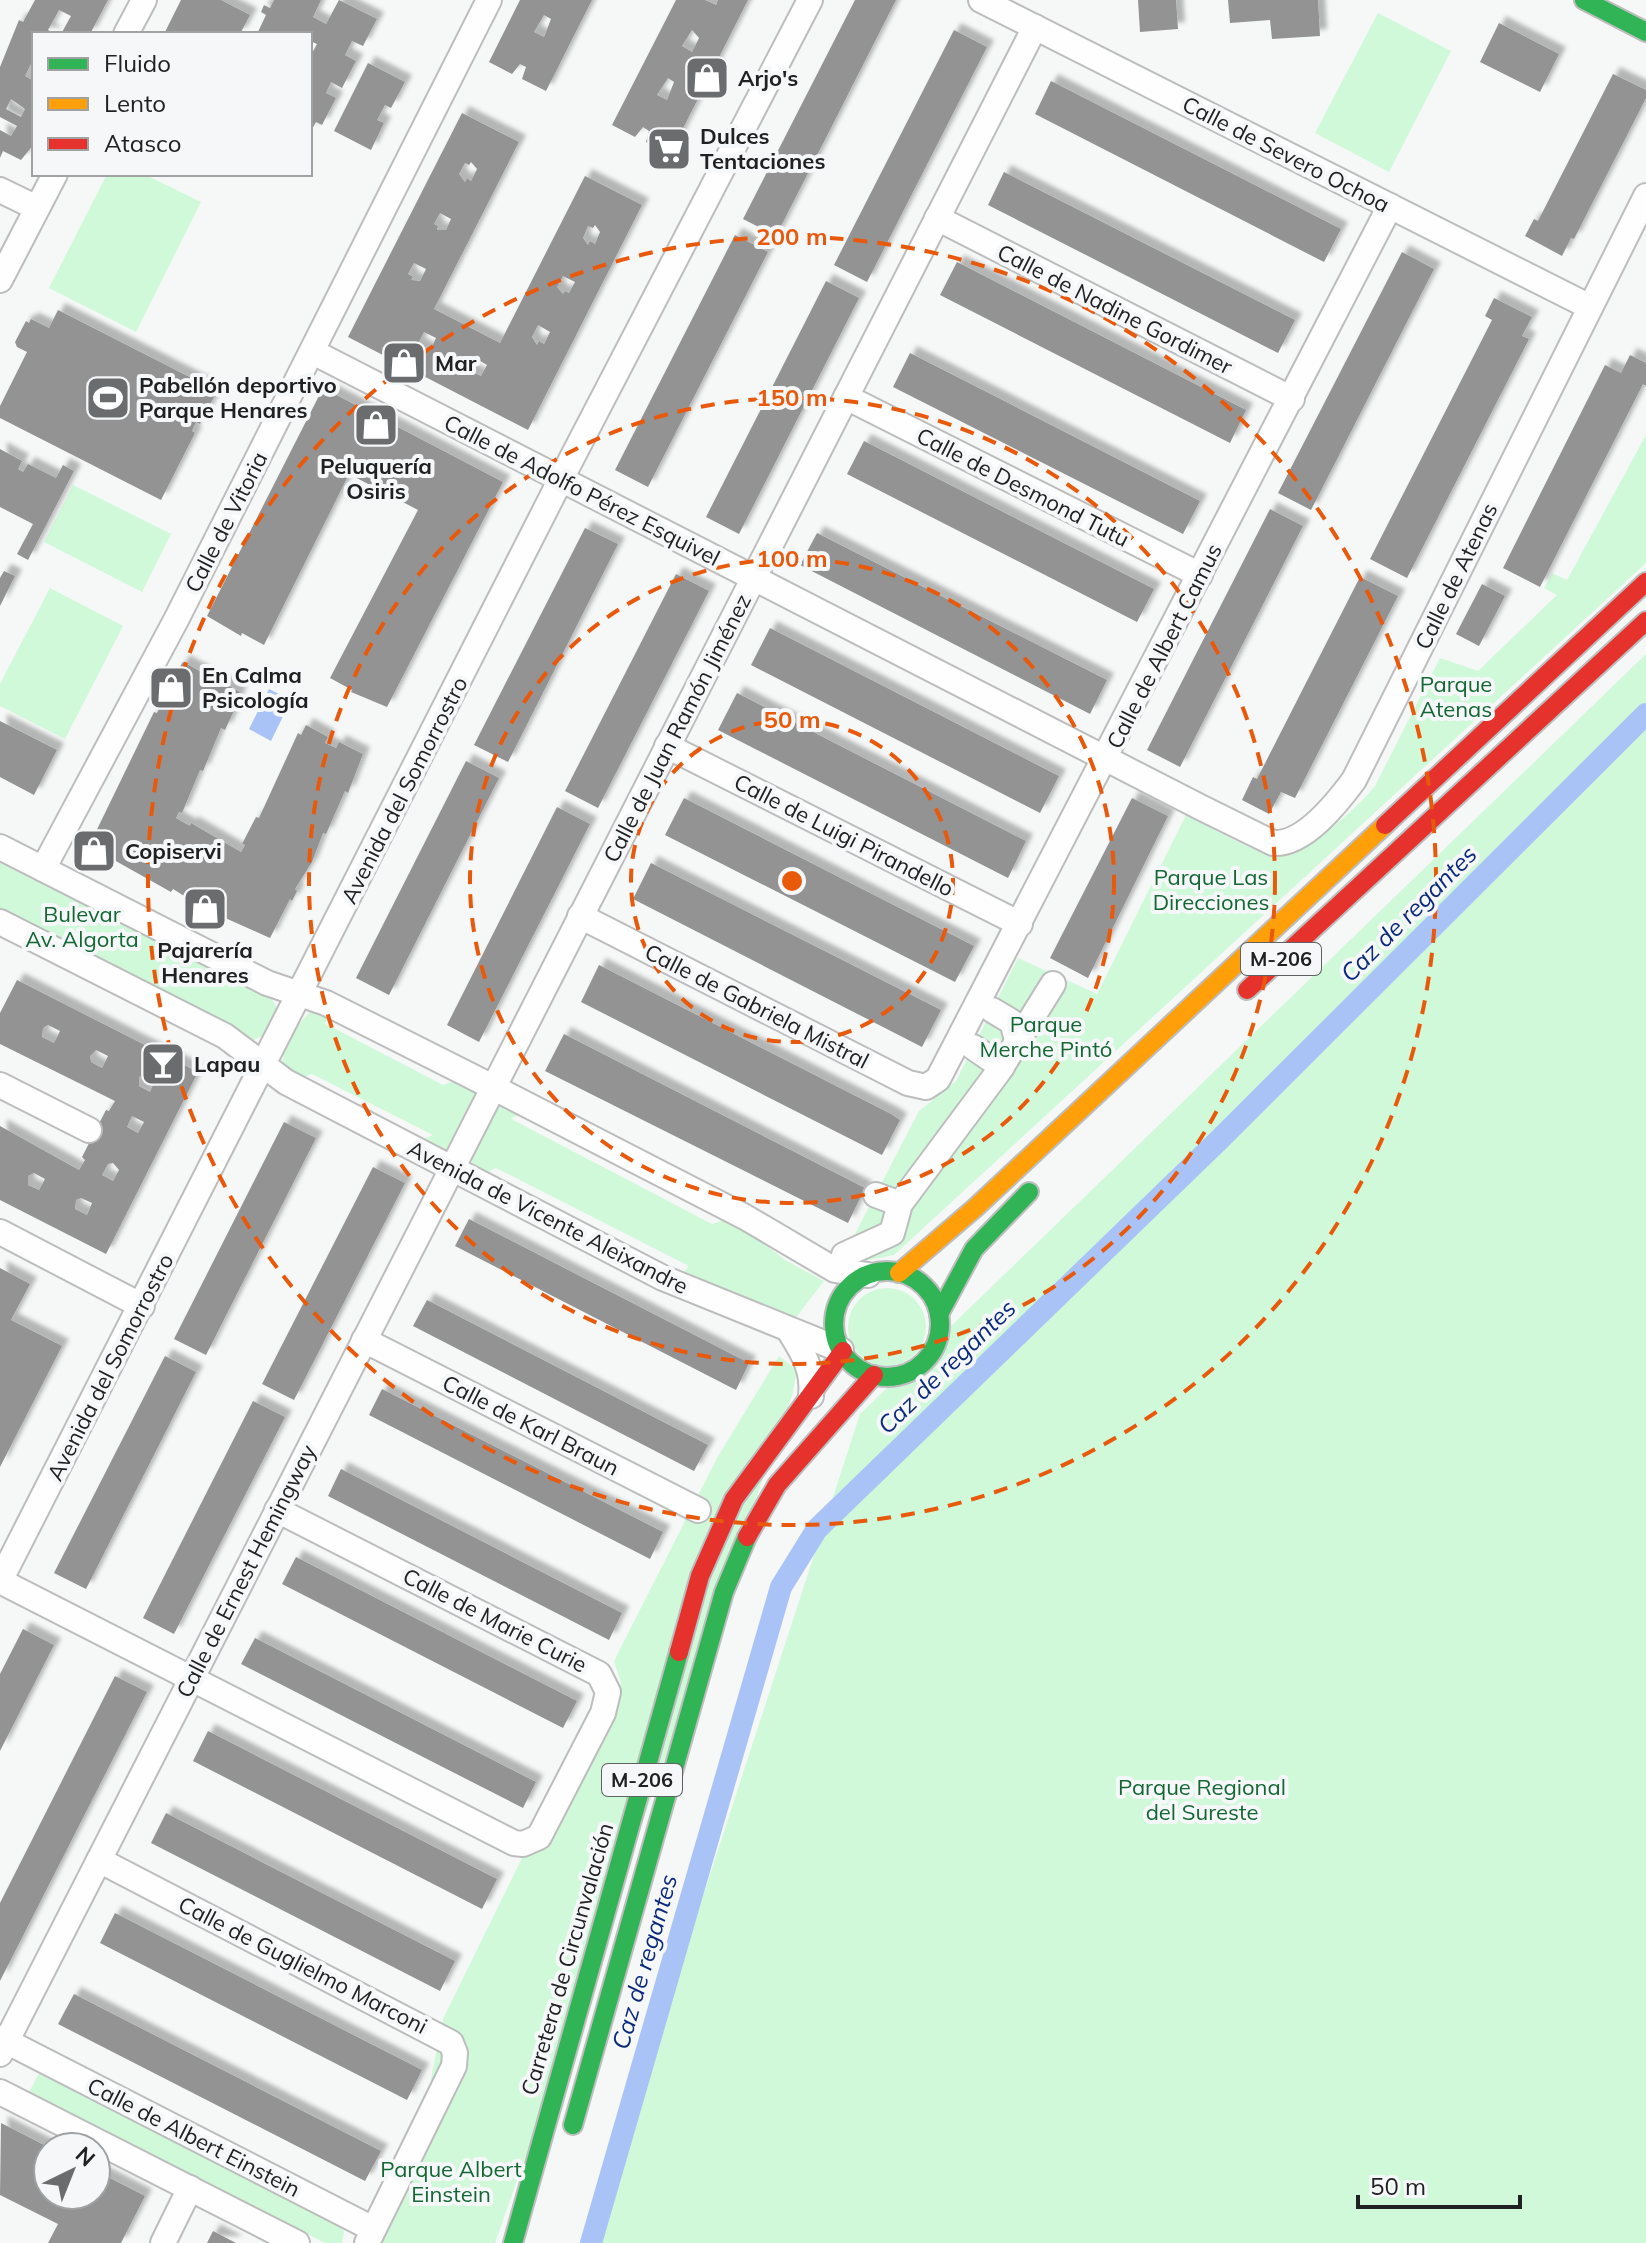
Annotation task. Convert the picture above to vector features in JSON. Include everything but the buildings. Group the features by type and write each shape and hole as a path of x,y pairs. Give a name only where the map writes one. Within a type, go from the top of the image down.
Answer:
{"main road":[{"path":"1584,0 1646,32"},
{"name":"M-206","path":"899,1273 975,1208 1646,582"},
{"name":"M-206","path":"1238,999 1646,621"},
{"path":"939,1314 974,1249 1042,1180"},
{"path":"899,1273 921,1283 936,1302 940,1329 929,1357 904,1375 874,1375 855,1366 842,1350 835,1328 838,1306 849,1288 868,1275 899,1273"},
{"name":"Carretera de Circunvalación","path":"513,2243 700,1576 721,1524 748,1476 811,1399 842,1350"},
{"name":"M-206","path":"570,2137 724,1592 745,1540 777,1485 874,1375"}],"street":[{"path":"127,32 144,0"},
{"name":"Avenida del Somorrostro","path":"0,1581 301,996 561,479 810,0"},
{"name":"Calle de Severo Ochoa","path":"981,0 1590,307"},
{"name":"Calle de Vitoria","path":"43,869 313,352 481,3"},
{"name":"Calle de Juan Ramón Jiménez","path":"493,1088 1035,27"},
{"path":"0,280 54,176"},
{"path":"0,190 37,208"},
{"name":"Calle de Atenas","path":"1107,758 1273,843 1296,838 1341,798 1354,780 1646,196"},
{"name":"Calle de Albert Camus","path":"943,1085 1020,924 1390,206"},
{"name":"Calle de Nadine Gordimer","path":"937,218 1292,399"},
{"name":"Calle de Adolfo Pérez Esquivel","path":"313,352 1107,758"},
{"name":"Calle de Desmond Tutu","path":"846,397 1200,575"},
{"name":"Calle de Luigi Pirandello","path":"667,746 1020,924"},
{"path":"0,847 267,983 326,1003 745,1217 835,1270 868,1275"},
{"name":"Calle de Gabriela Mistral","path":"580,916 908,1083 926,1087 943,1085 978,1100"},
{"name":"Avenida de Vicente Aleixandre","path":"0,922 225,1036 263,1067 663,1278 746,1310 790,1332 842,1350"},
{"path":"844,1255 892,1233 900,1204 1002,1067 1053,984"},
{"path":"992,1010 1012,1022 1018,1043"},
{"path":"973,1047 1002,1067"},
{"path":"0,1085 89,1130"},
{"name":"Calle de Ernest Hemingway","path":"2,2045 493,1088"},
{"path":"876,1195 900,1204"},
{"path":"0,1232 142,1306"},
{"path":"790,1332 807,1360 812,1380 811,1399"},
{"name":"Calle de Karl Braun","path":"364,1340 698,1510"},
{"name":"Calle de Marie Curie","path":"190,1681 514,1843 532,1842 545,1831 603,1713 608,1692 599,1674 277,1510"},
{"path":"0,1581 190,1681"},
{"name":"Calle de Guglielmo Marconi","path":"99,1860 451,2043 455,2053 454,2066 370,2236"},
{"name":"Calle de Albert Einstein","path":"2,2045 370,2236"},
{"path":"0,2092 297,2243"},
{"path":"163,2243 190,2188"}],"green space":[{"path":"1378,13 1451,51 1389,172 1315,133"},
{"path":"106,176 148,176 201,202 136,332 49,288"},
{"path":"1646,435 1646,563 894,1255 864,1261 844,1255 919,1111 956,1081 1018,958 1097,994 1186,815 1269,854 1297,849 1341,820 1375,786 1440,658 1478,671 1557,595 1544,588 1552,573 1567,580"},
{"path":"73,485 171,534 142,592 44,542"},
{"path":"50,588 123,626 65,739 0,706 0,684"},
{"name":"Parque Regional del Sureste","path":"1646,654 1646,2243 590,2243 860,1414"},
{"name":"Bulevar Av. Algorta","path":"0,856 268,993 277,1008 265,1035 251,1041 0,913"},
{"path":"314,1009 339,1017 324,1023 443,1085 463,1078 477,1091 445,1152 414,1142 433,1135 312,1074 295,1080 282,1067 292,1035"},
{"path":"506,1104 528,1112 511,1118 515,1121 712,1224 730,1218 785,1260 824,1281 794,1320 759,1302 679,1277 689,1266 496,1168 479,1176 469,1155 493,1110"},
{"path":"887,1288 902,1291 915,1299 923,1312 926,1327 923,1342 915,1355 902,1363 887,1366 872,1363 859,1355 851,1342 848,1327 851,1312 859,1299 872,1291"},
{"name":"Parque Albert Einstein","path":"779,1356 797,1370 792,1396 495,2243 356,2243 427,2098 443,2019 522,1858 534,1818 593,1702 616,1705 621,1683 614,1661 717,1458"},
{"path":"39,2073 339,2226 344,2231 342,2243 325,2243 112,2134 112,2131 105,2131 29,2092"}],"water":[{"path":"269,689 291,700 271,741 249,729"}],"waterway":[{"name":"Caz de regantes","path":"591,2243 781,1587 817,1529 1220,1139 1646,714"}],"traffic: fast":[{"path":"1584,0 1646,32"},
{"path":"939,1314 974,1249 1029,1192"},
{"path":"887,1271 907,1275 924,1287 936,1304 940,1324 936,1344 924,1361 907,1373 887,1377 867,1373 850,1361 838,1344 834,1324 838,1304 850,1287 867,1275 887,1271"},
{"path":"573,2125 724,1592 747,1537"},
{"path":"513,2243 679,1652"}],"traffic: slow":[{"path":"899,1273 975,1208 1385,825"}],"traffic: jam":[{"path":"1385,825 1646,582"},
{"path":"1247,990 1646,621"},
{"path":"679,1652 700,1576 734,1499 843,1351"},
{"path":"747,1537 777,1485 874,1375"}],"place":[{"name":"Arjo's","path":"707,78"},
{"name":"Dulces Tentaciones","path":"669,149"},
{"name":"Mar","path":"404,363"},
{"name":"Pabellón deportivo Parque Henares","path":"108,398"},
{"name":"Peluquería Osiris","path":"376,425"},
{"name":"En Calma Psicología","path":"171,688"},
{"name":"Copiservi","path":"94,851"},
{"name":"Pajarería Henares","path":"205,909"},
{"name":"Lapau","path":"163,1064"}],"park label":[{"name":"Parque Atenas","path":"1456,696"},
{"name":"Parque Las Direcciones","path":"1211,890"},
{"name":"Parque Merche Pintó","path":"1046,1036"}]}
